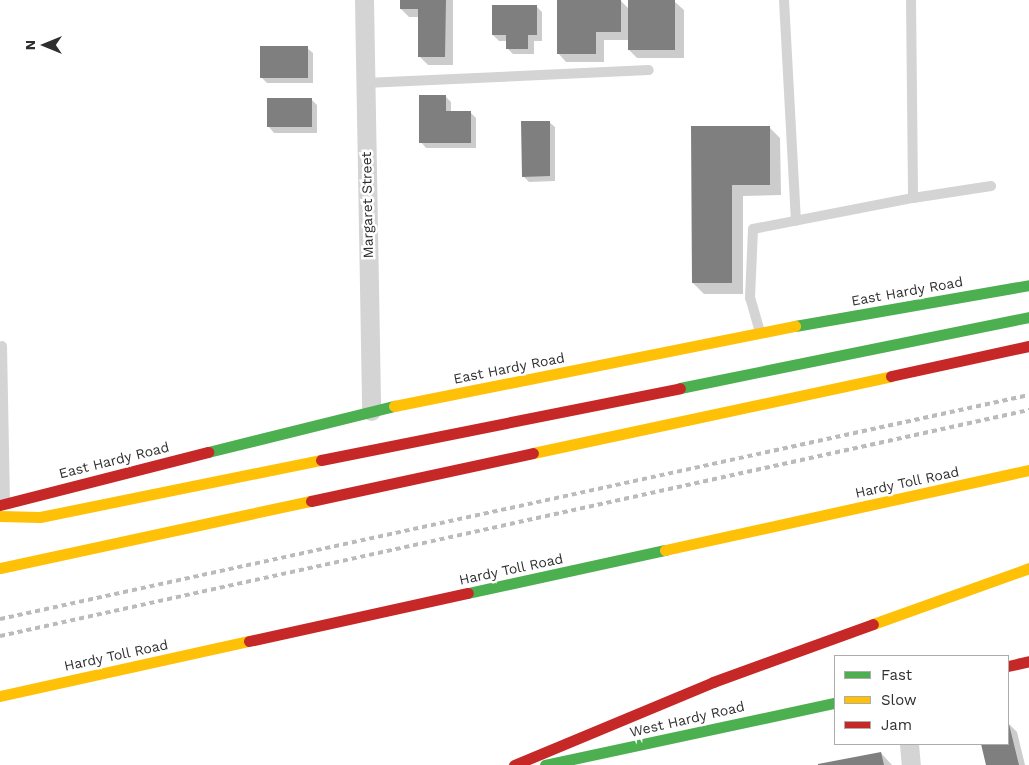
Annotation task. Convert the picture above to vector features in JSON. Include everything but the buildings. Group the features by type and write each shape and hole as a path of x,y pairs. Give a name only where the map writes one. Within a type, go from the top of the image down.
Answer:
{"main road":[{"name":"East Hardy Road","path":"2,504 371,411 760,333 1029,285"},
{"path":"0,516 40,517 1029,317"},
{"path":"0,568 1029,346"},
{"name":"Hardy Toll Road","path":"0,696 1029,470"},
{"path":"514,765 714,682 1029,568"},
{"path":"1009,666 1029,661"},
{"name":"West Hardy Road","path":"545,765 628,756 834,702"}],"street":[{"name":"Margaret Street","path":"364,0 371,411"},
{"path":"908,745 911,765"}],"lane":[{"path":"784,0 796,220"},
{"path":"911,0 913,198"},
{"path":"365,83 649,70"},
{"path":"760,333 750,298 752,229 913,198 991,186"},
{"path":"2,346 2,504"}],"railway":[{"path":"0,619 1029,395"},
{"path":"0,636 1029,410"}],"traffic: fast":[{"path":"795,326 1029,285"},
{"path":"680,388 1029,317"},
{"path":"208,452 394,406"},
{"path":"468,593 665,550"},
{"path":"545,765 834,703"}],"traffic: slow":[{"path":"394,406 795,326"},
{"path":"533,453 891,376"},
{"path":"0,516 40,517 321,460"},
{"path":"665,550 1029,470"},
{"path":"0,568 311,501"},
{"path":"873,624 1029,568"},
{"path":"0,696 249,641"}],"traffic: jam":[{"path":"891,376 1029,346"},
{"path":"321,460 680,388"},
{"path":"0,505 208,452"},
{"path":"311,501 533,453"},
{"path":"249,641 468,593"},
{"path":"514,765 713,682 873,624"},
{"path":"1009,666 1029,661"}]}
